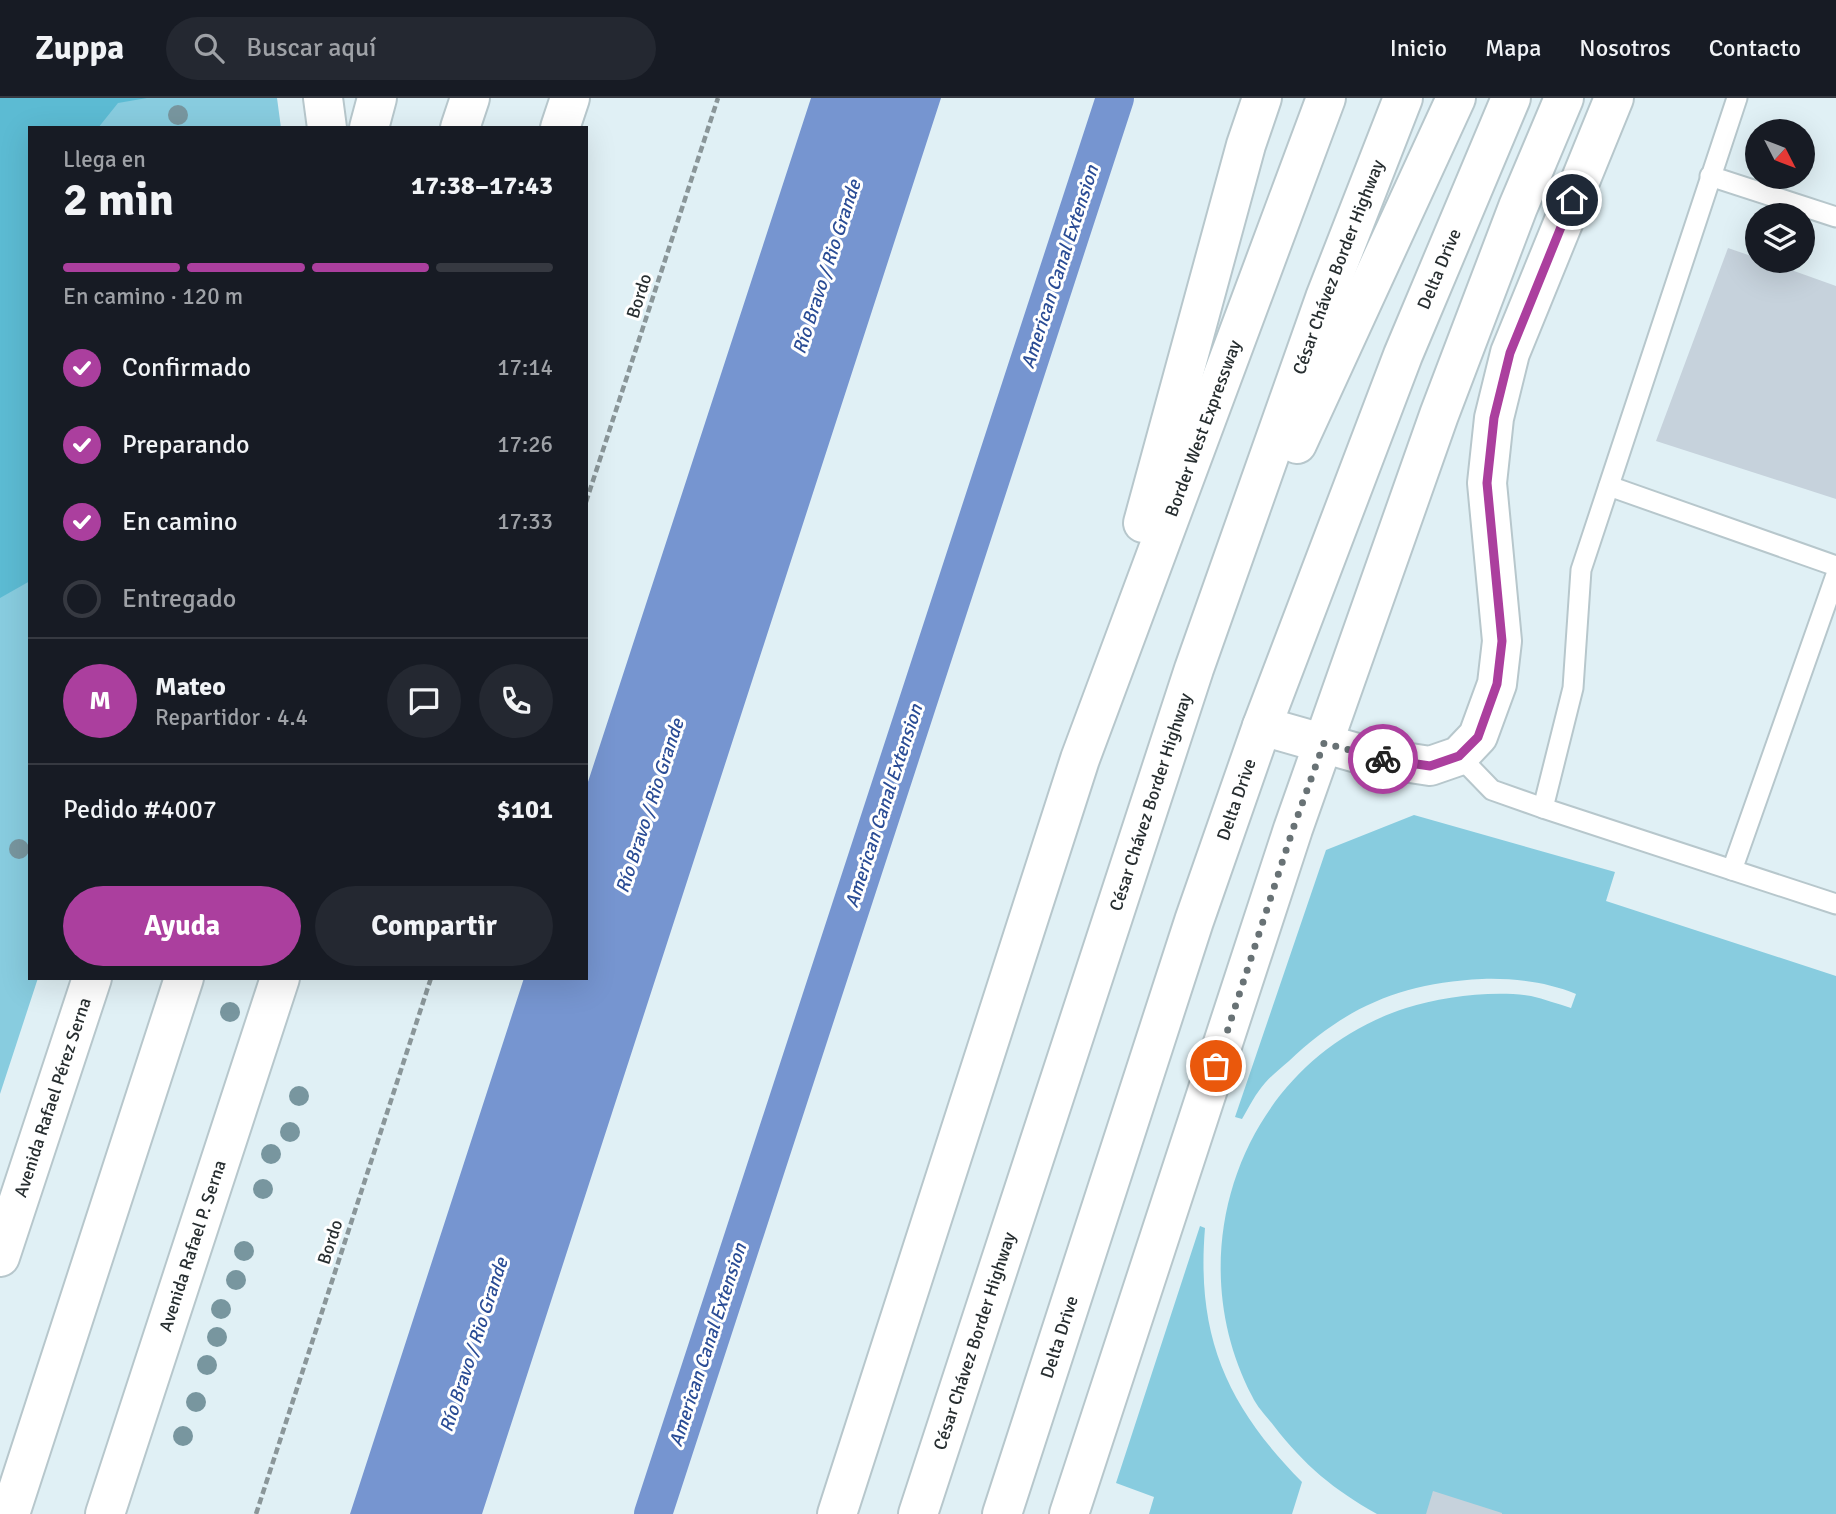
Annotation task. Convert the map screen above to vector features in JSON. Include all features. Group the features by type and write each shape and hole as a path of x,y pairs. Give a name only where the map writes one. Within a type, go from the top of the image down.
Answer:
{"main road":[{"path":"323,98 327,126"},
{"path":"370,126 377,98"},
{"path":"461,126 470,98"},
{"path":"561,126 570,98"},
{"path":"837,1514 1080,759 1246,145 1262,98"},
{"name":"Border West Expressway","path":"1080,759 1326,98"},
{"name":"César Chávez Border Highway","path":"918,1514 1194,669 1325,298 1403,98"},
{"path":"1194,669 1456,98"},
{"name":"Delta Drive","path":"1002,1514 1190,934 1262,726 1403,355 1511,98"},
{"path":"1069,1514 1293,829 1439,415 1518,207 1564,98"},
{"path":"1262,726 1371,757 1430,766 1459,756 1478,737 1497,684 1502,641 1487,483 1494,418 1510,353 1614,98"},
{"name":"Avenida Rafael Pérez Serna","path":"0,1257 91,980"},
{"path":"10,1514 183,980"},
{"name":"Avenida Rafael P. Serna","path":"105,1514 279,980"}],"lane":[{"path":"1543,808 1573,688 1581,570 1737,98"},
{"path":"1710,176 1836,217"},
{"path":"1609,485 1836,566"},
{"path":"1732,870 1836,575"},
{"path":"1459,756 1492,790 1836,904"}],"path":[{"name":"Bordo","path":"588,496 718,98"},
{"name":"Bordo","path":"256,1514 430,980"}],"shaded area":[{"path":"0,98 277,98 281,126 28,126 28,980 37,980 0,1094"},
{"path":"0,98 147,98 118,103 100,126 28,126 28,582 0,598"},
{"path":"1414,815 1615,872 1606,901 1836,976 1836,1514 1377,1514 1347,1496 1308,1465 1254,1400 1230,1339 1221,1280 1224,1222 1240,1166 1266,1115 1303,1070 1350,1034 1406,1008 1451,998 1516,994 1571,1008 1576,994 1542,984 1494,979 1453,981 1401,992 1354,1012 1332,1026 1265,1083 1242,1119 1235,1117 1326,850"},
{"path":"1200,1226 1205,1228 1206,1303 1212,1336 1236,1397 1254,1426 1302,1482 1292,1514 1149,1514 1154,1497 1116,1483"}],"water":[{"name":"Río Bravo / Rio Grande","path":"811,98 941,98 482,1514 350,1514 523,980 588,980 588,782"}],"building":[{"path":"1728,248 1745,254 1745,273 1800,273 1836,286 1836,499 1656,441"},
{"path":"1433,1491 1502,1513 1502,1514 1426,1514"}],"waterway":[{"name":"American Canal Extension","path":"653,1514 1115,98"}],"way so far":[{"path":"1216,1066 1293,829 1324,743 1383,759"}],"route":[{"path":"1383,759 1430,766 1459,756 1478,737 1497,684 1502,641 1487,483 1494,418 1510,353 1572,200"}]}
